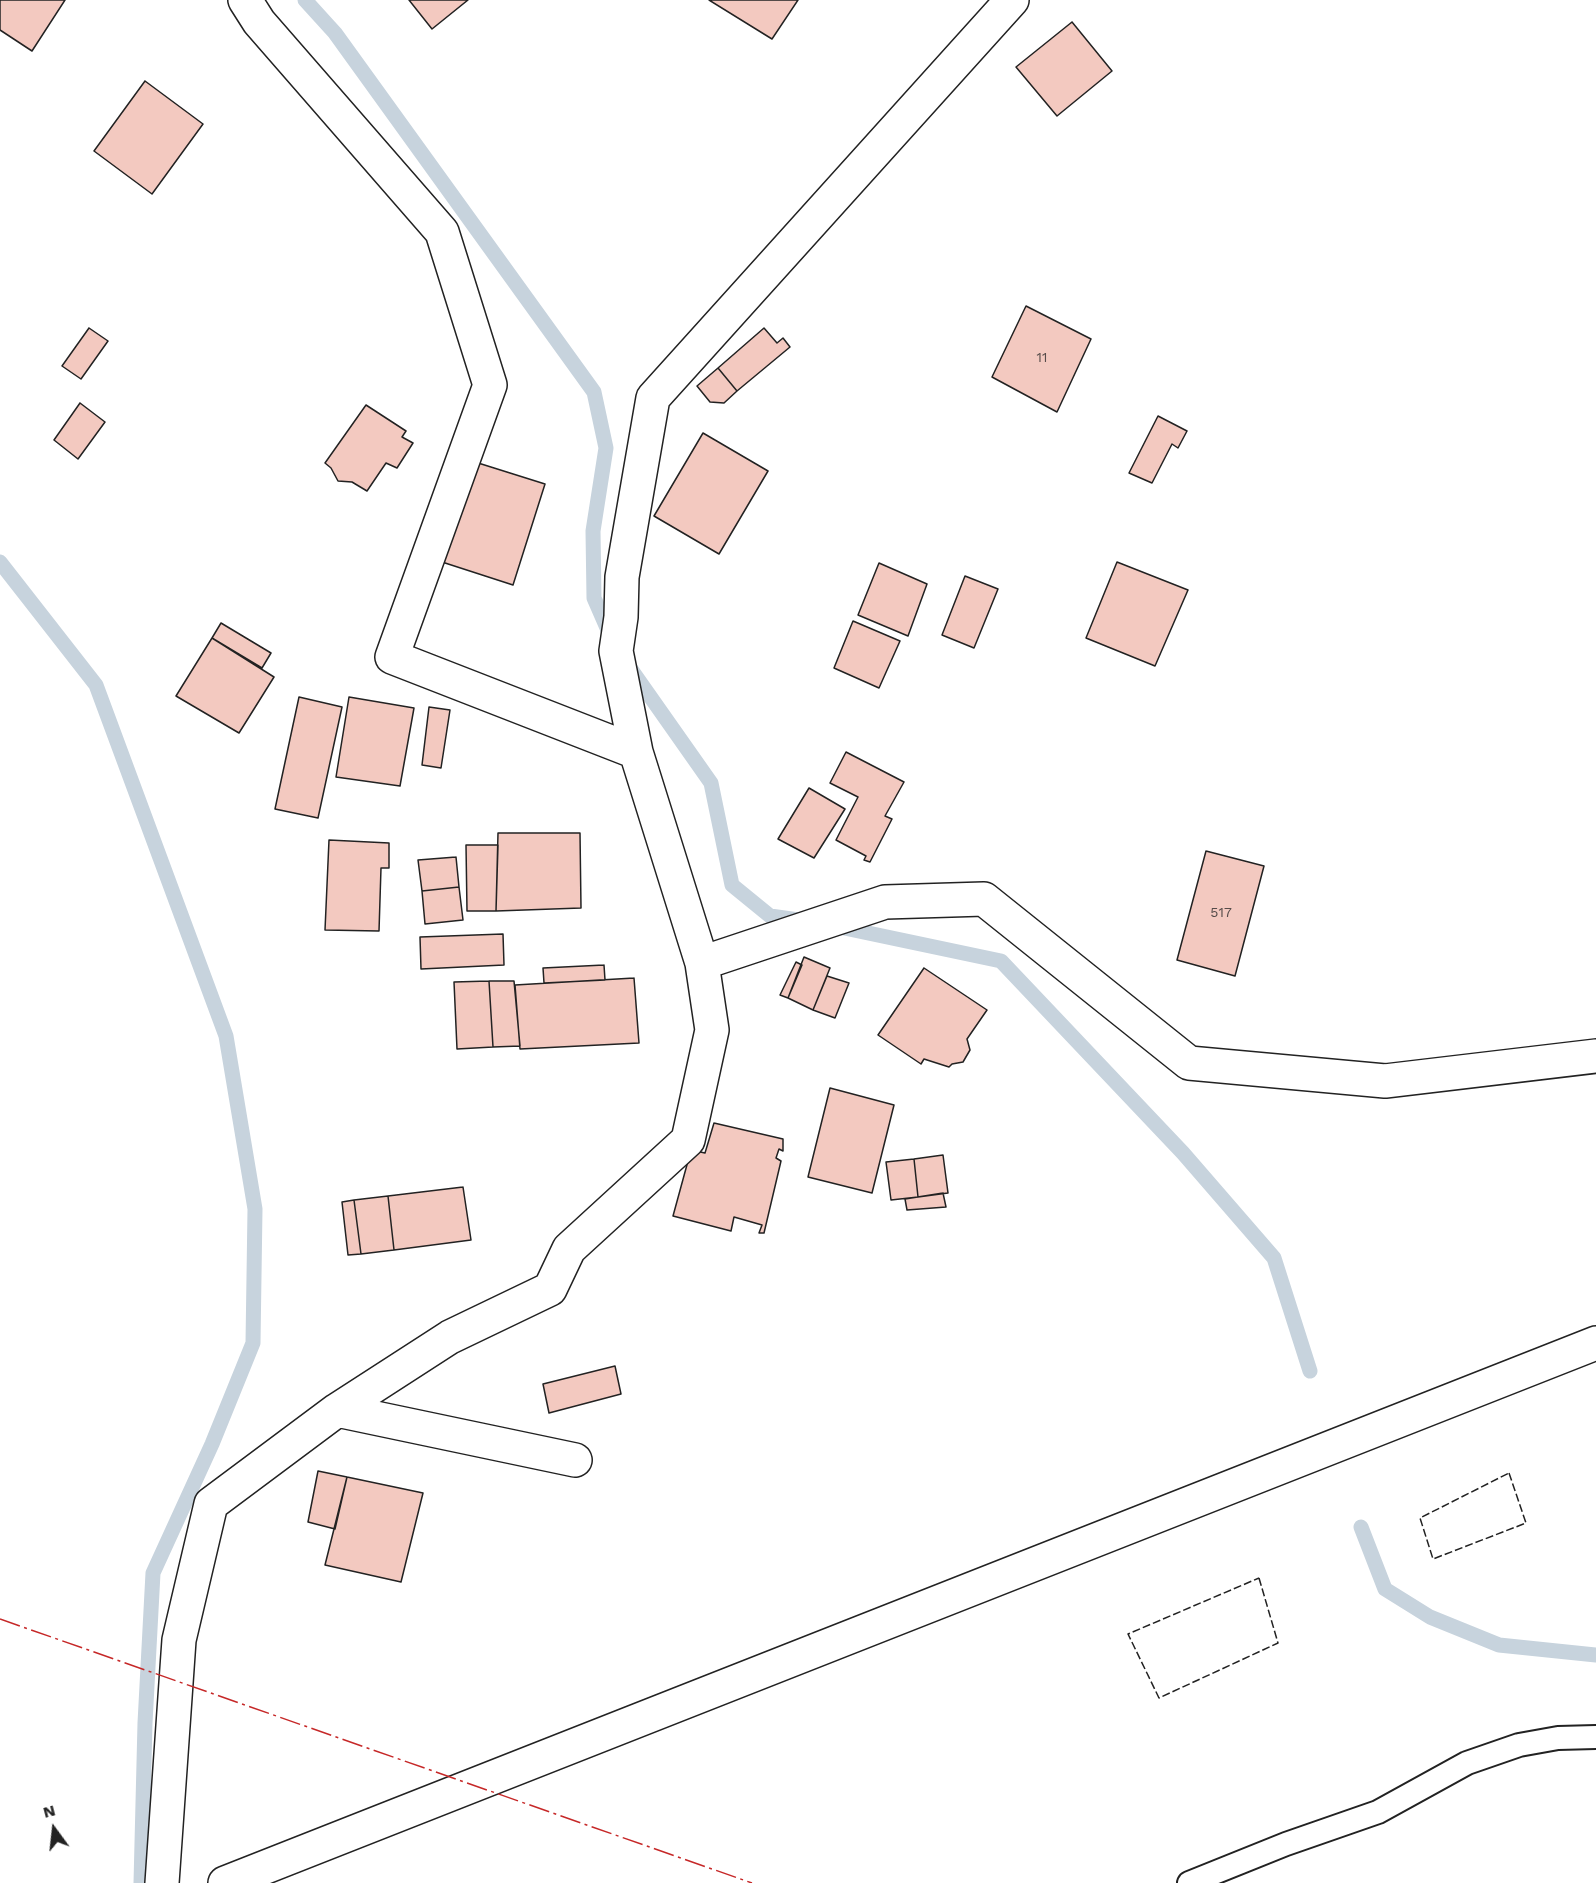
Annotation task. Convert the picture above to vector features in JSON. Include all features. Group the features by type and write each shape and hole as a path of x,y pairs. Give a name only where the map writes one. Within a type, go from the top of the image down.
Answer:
{"street":[{"path":"245,0 259,22 442,232 490,384 392,657 636,752"},
{"path":"162,1883 178,1640 211,1503 337,1410 450,1337 550,1289 569,1249 688,1140 712,1030 702,963 636,752 616,651 621,617 622,577 653,398 1012,0"},
{"path":"702,963 885,902 984,899 1190,1063 1384,1081 1596,1056"},
{"path":"225,1883 1596,1343"},
{"path":"337,1410 575,1460"}],"lane":[{"path":"1189,1883 1286,1844 1378,1812 1477,1759 1519,1744 1558,1738 1596,1737"}],"building":[{"path":"0,0 65,0 32,51 0,30"},
{"path":"409,0 468,0 432,29"},
{"path":"709,0 798,0 772,39"},
{"path":"1072,22 1112,71 1057,116 1016,67"},
{"path":"145,81 203,124 152,194 94,151"},
{"path":"1026,306 1091,339 1057,412 992,377"},
{"path":"89,328 108,341 81,379 62,366"},
{"path":"764,328 777,343 783,338 790,347 737,391 718,368"},
{"path":"718,368 737,391 724,403 710,402 697,386"},
{"path":"80,403 105,422 78,459 54,440"},
{"path":"366,405 406,431 402,437 413,443 397,468 386,463 367,491 352,482 338,481 331,468 325,463"},
{"path":"1158,416 1187,431 1178,448 1172,444 1152,483 1129,473"},
{"path":"703,433 768,471 719,554 654,516"},
{"path":"475,462 545,484 513,585 442,562"},
{"path":"1117,562 1188,590 1155,666 1086,638"},
{"path":"879,563 927,584 908,636 858,615"},
{"path":"965,576 998,589 974,648 942,635"},
{"path":"853,621 900,641 879,688 834,668"},
{"path":"221,623 271,653 262,668 212,638"},
{"path":"212,638 274,677 239,733 176,696"},
{"path":"299,697 342,707 318,818 275,809"},
{"path":"349,697 414,708 400,786 336,777"},
{"path":"429,707 450,710 441,768 422,765"},
{"path":"846,752 904,782 885,816 892,819 870,862 864,860 866,856 836,840 858,797 830,783"},
{"path":"809,788 845,809 814,858 778,839"},
{"path":"498,833 580,833 581,908 496,911"},
{"path":"329,840 389,843 389,868 381,868 379,931 325,930"},
{"path":"466,845 498,845 496,911 467,911"},
{"path":"1206,851 1264,866 1235,976 1177,960"},
{"path":"456,857 459,887 422,891 418,860"},
{"path":"459,887 463,920 425,924 422,891"},
{"path":"503,934 504,965 421,969 420,937"},
{"path":"804,957 830,968 813,1010 788,998"},
{"path":"796,962 802,965 788,998 780,995"},
{"path":"604,965 605,980 544,983 543,968"},
{"path":"924,968 987,1010 967,1039 970,1050 963,1062 952,1064 949,1067 924,1059 921,1064 878,1035"},
{"path":"827,976 849,983 835,1018 813,1010"},
{"path":"634,978 639,1043 520,1049 515,985"},
{"path":"489,981 493,1047 457,1049 454,982"},
{"path":"489,981 514,981 520,1046 493,1047"},
{"path":"830,1088 894,1105 872,1193 808,1177"},
{"path":"714,1123 783,1139 783,1151 779,1149 776,1158 781,1161 764,1233 759,1233 762,1225 734,1217 731,1231 673,1216 691,1150 705,1153"},
{"path":"943,1155 948,1193 918,1197 914,1159"},
{"path":"914,1159 918,1197 891,1200 886,1162"},
{"path":"463,1187 471,1240 394,1250 388,1196"},
{"path":"943,1193 946,1207 907,1210 905,1199"},
{"path":"388,1196 394,1250 361,1254 354,1200"},
{"path":"354,1200 361,1254 348,1255 342,1202"},
{"path":"615,1366 621,1394 549,1413 543,1384"},
{"path":"318,1471 347,1477 335,1529 308,1522"},
{"path":"347,1477 423,1493 401,1582 325,1565"}],"waterway":[{"path":"305,0 335,33 594,392 606,448 593,531 594,598 611,637"},
{"path":"0,562 96,685 226,1036 255,1209 253,1343 212,1444 153,1573 145,1723 141,1883"},
{"path":"628,665 711,783 732,885 770,916 806,921"},
{"path":"835,926 1001,961 1183,1153 1274,1258 1310,1371"},
{"path":"1361,1527 1385,1589 1430,1617 1499,1645 1596,1655"}],"fence":[{"path":"1509,1473 1526,1523 1433,1559 1420,1518 1509,1473"},
{"path":"1259,1578 1278,1643 1159,1698 1128,1634 1259,1578"}],"power":[{"path":"0,1619 752,1883"}]}
